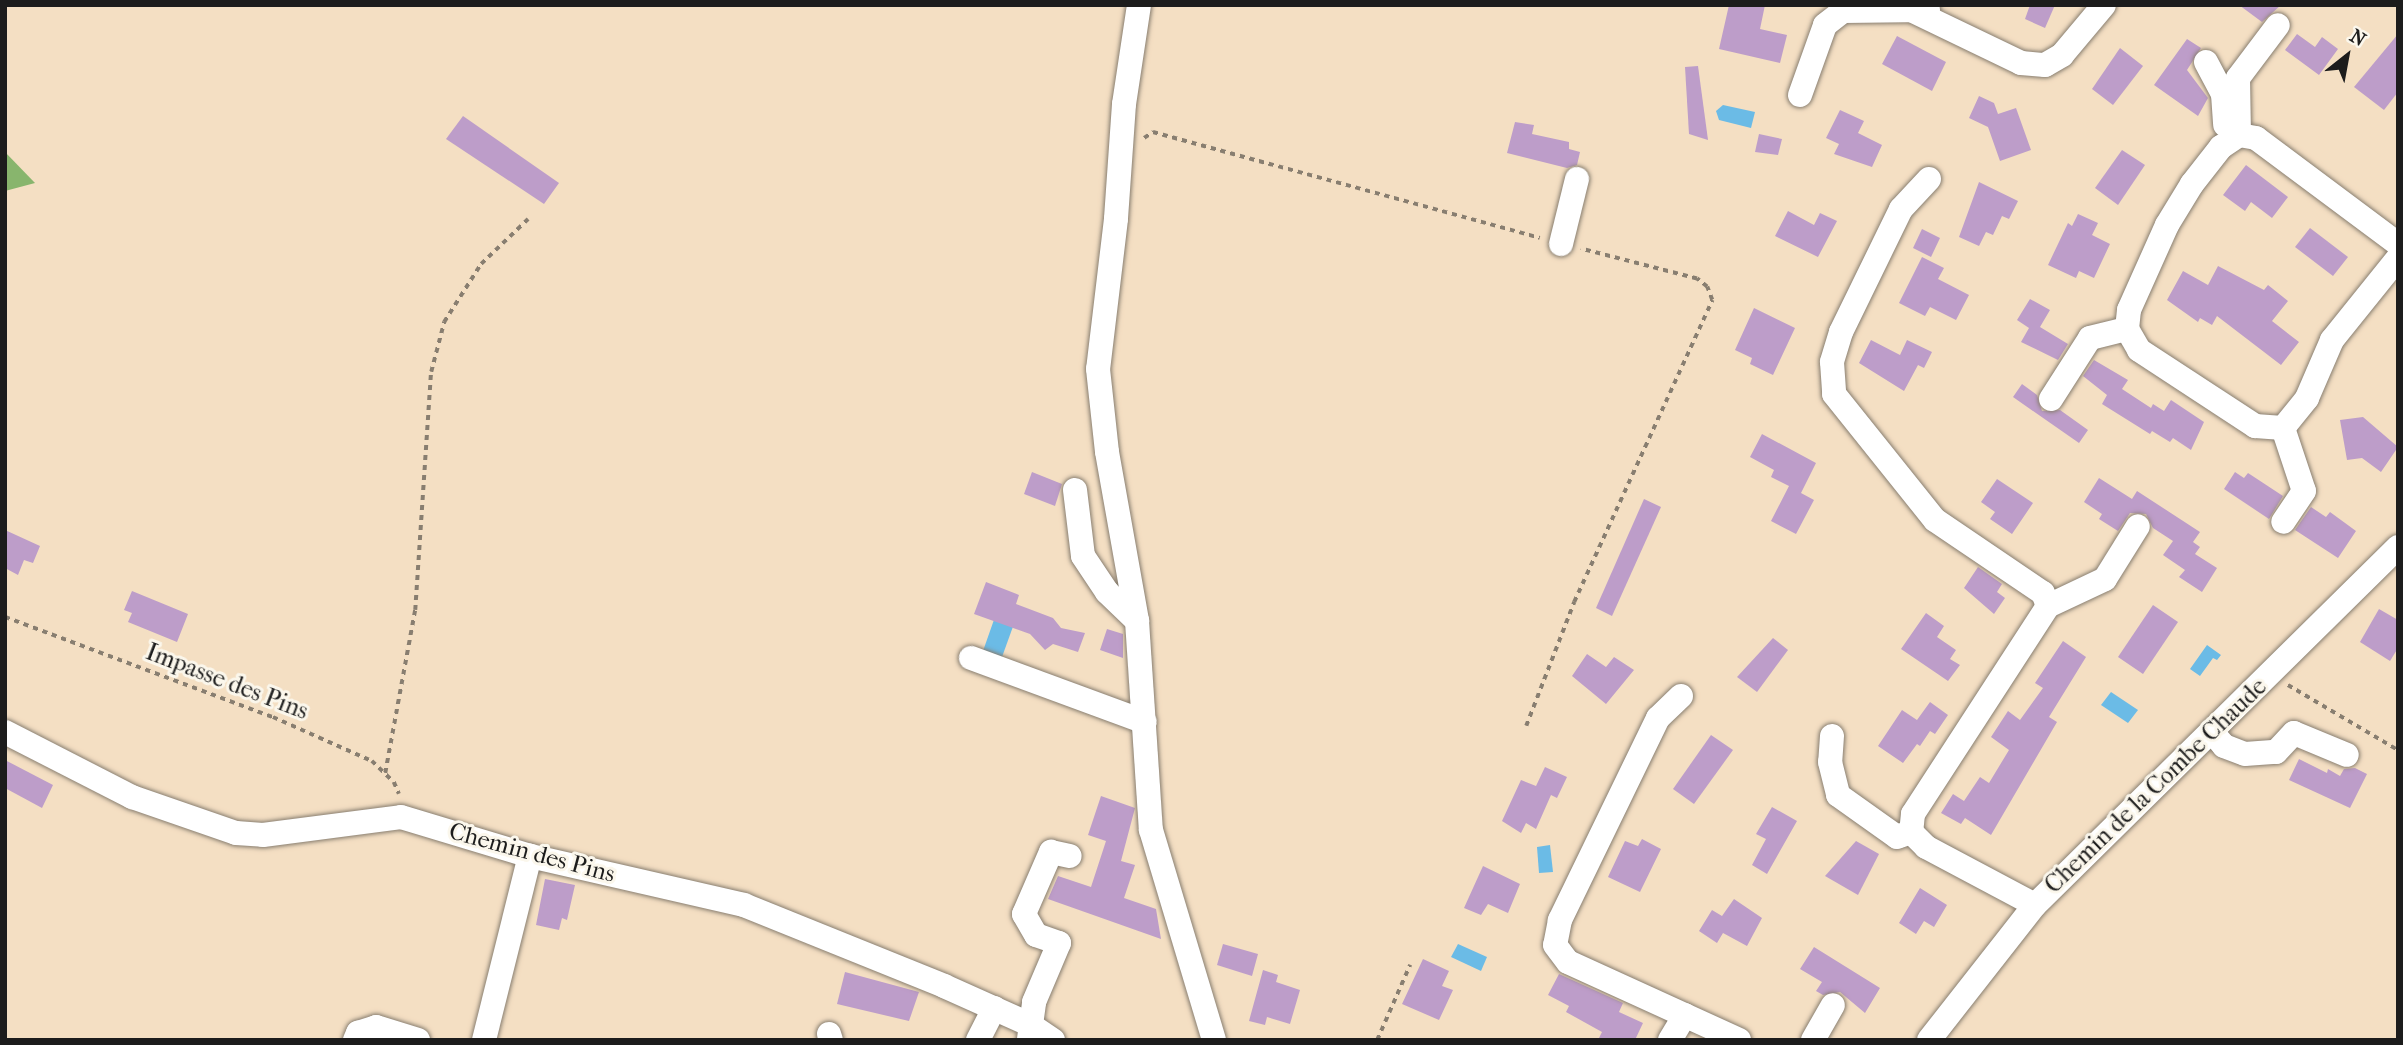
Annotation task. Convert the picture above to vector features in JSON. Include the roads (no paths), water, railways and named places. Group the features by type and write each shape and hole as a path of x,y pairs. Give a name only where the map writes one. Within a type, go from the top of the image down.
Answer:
{"street":[{"path":"1139,5 1124,104 1116,219 1098,369 1107,452 1137,621 1152,830 1214,1040"},
{"path":"1800,94 1825,26 1843,11 1911,10 1938,5"},
{"path":"1911,10 2021,63 2045,65 2062,55 2104,5"},
{"path":"2277,25 2238,78 2233,139 2192,184 2167,225 2129,310 2127,329 2138,350 2255,426 2283,428"},
{"path":"2206,62 2223,94 2233,139"},
{"path":"2233,139 2256,138 2398,244"},
{"path":"1561,244 1577,179"},
{"path":"1929,179 1901,209 1841,332 1832,362 1834,394 1935,520 2043,593 2048,606"},
{"path":"2283,428 2307,398 2332,340 2398,258"},
{"path":"2051,399 2090,338 2127,329"},
{"path":"2283,428 2304,491 2283,522"},
{"path":"1075,490 1083,555 1107,592 1137,621"},
{"path":"1911,832 1913,814 2048,606 2105,579 2138,526"},
{"name":"Chemin de la Combe Chaude","path":"1929,1040 2035,905 2398,547"},
{"path":"971,658 1145,722"},
{"path":"1681,696 1658,718 1560,920 1555,945 1568,962 1739,1040"},
{"name":"Chemin des Pins","path":"5,732 132,797 236,833 263,835 401,817 530,856 782,918 994,1008 1029,1032 1053,1040"},
{"path":"2212,732 2224,746 2245,754 2276,752 2294,733 2347,755"},
{"path":"1832,736 1830,762 1838,795 1897,837 1911,832"},
{"path":"1911,832 1926,846 2035,905"},
{"path":"1029,1032 1059,943 1036,935 1024,914 1051,852 1070,856"},
{"path":"484,1040 530,856"},
{"path":"1813,1040 1833,1005"},
{"path":"978,1040 994,1008"},
{"path":"1670,1040 1685,1015"},
{"path":"355,1040 358,1033 376,1027 418,1040"}],"water":[{"path":"1723,105 1755,112 1751,128 1719,120 1716,111"},
{"path":"996,614 1015,621 1002,657 983,651"},
{"path":"2207,645 2221,655 2217,660 2213,658 2200,676 2190,669"},
{"path":"2111,692 2138,710 2128,723 2101,705"},
{"path":"1550,845 1553,872 1539,873 1537,847"},
{"path":"1458,944 1487,957 1481,971 1451,957"}]}
